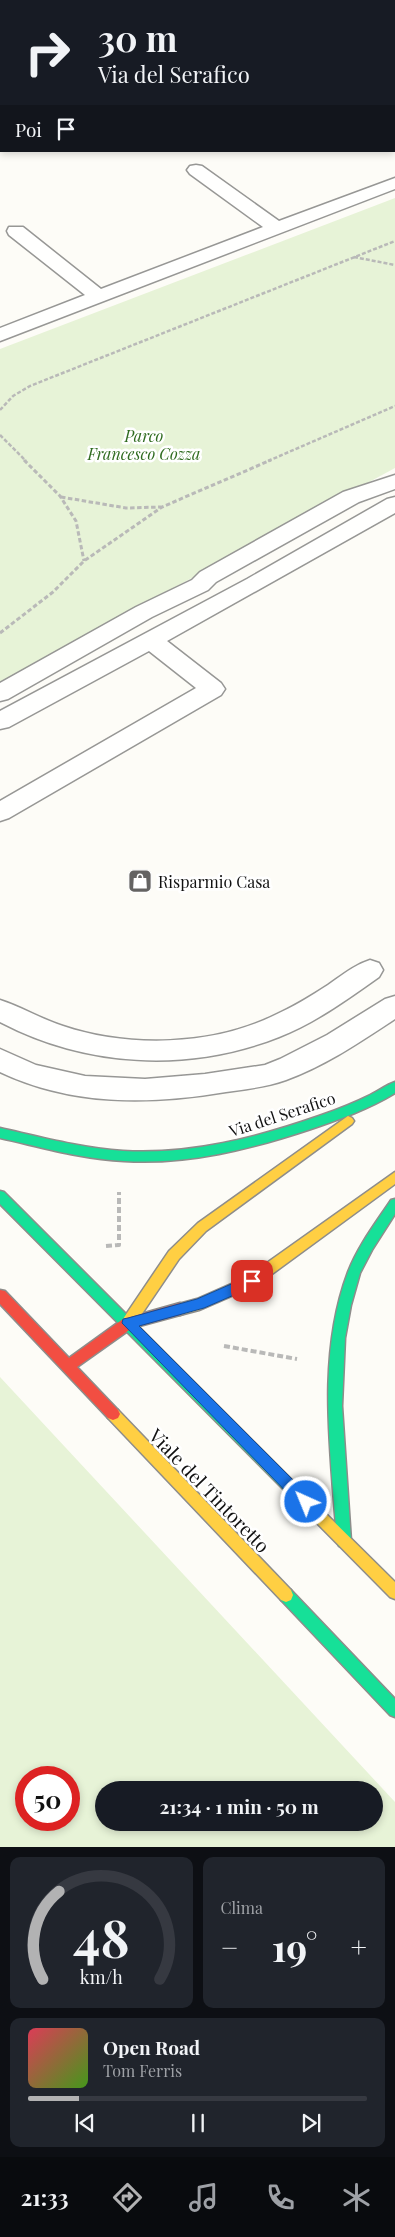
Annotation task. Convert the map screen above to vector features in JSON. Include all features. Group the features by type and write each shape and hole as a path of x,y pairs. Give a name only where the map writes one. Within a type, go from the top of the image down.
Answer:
{"street":[{"name":"Via del Serafico","path":"0,1133 73,1149 124,1156 198,1153 253,1143 325,1120 394,1088"},
{"name":"Via del Serafico","path":"128,1323 174,1255 202,1227 394,1088"},
{"name":"Via del Serafico","path":"68,1366 128,1323 199,1304 252,1281 395,1177"},
{"path":"0,1196 395,1592"},
{"path":"344,1541 337,1362 341,1325 353,1274 361,1257 395,1204"},
{"name":"Viale del Tintoretto","path":"0,1295 395,1710"}],"lane":[{"path":"196,170 278,229"},
{"path":"0,335 395,183"},
{"path":"16,231 99,297"},
{"path":"0,693 144,612 200,585 208,577 350,497 382,487 395,480"},
{"path":"0,721 255,584 395,504"},
{"path":"0,812 213,689 150,640"},
{"path":"0,1010 18,1021 55,1035 93,1045 136,1049 189,1049 236,1042 269,1030 313,1007 370,970"},
{"path":"0,1060 16,1069 67,1084 129,1091 202,1086 275,1073 326,1048 395,1006"}],"path":[{"path":"0,410 13,396 30,386 395,241"},
{"path":"353,257 395,265"},
{"path":"0,633 53,592 84,561 162,507 395,406"},
{"path":"0,435 60,496 76,521 84,561"},
{"path":"60,496 126,508 162,507"},
{"path":"119,1184 119,1245"},
{"path":"224,1346 300,1359"}],"green space":[{"name":"Parco Francesco Cozza","path":"395,198 395,468 0,682 0,349"},
{"path":"0,1377 375,1781 95,1781 95,1831 383,1831 383,1789 395,1802 395,1847 0,1847"}],"traffic: fast":[{"path":"0,1133 107,1155 145,1157 190,1154 255,1141 298,1128 360,1105 395,1087"},
{"path":"0,1196 308,1505"},
{"path":"344,1541 336,1406 336,1371 339,1338 344,1305 354,1273 368,1246 395,1204"},
{"path":"286,1595 395,1710"}],"traffic: slow":[{"path":"128,1323 174,1255 202,1227 348,1121"},
{"path":"180,1309 199,1304 252,1281 395,1177"},
{"path":"113,1414 286,1595"},
{"path":"308,1505 395,1592"}],"traffic: jam":[{"path":"0,1295 113,1414"},
{"path":"68,1366 128,1323 180,1309"}],"place":[{"name":"Risparmio Casa","path":"140,881"}],"route":[{"path":"252,1281 229,1293 199,1304 128,1323 306,1502"}]}
